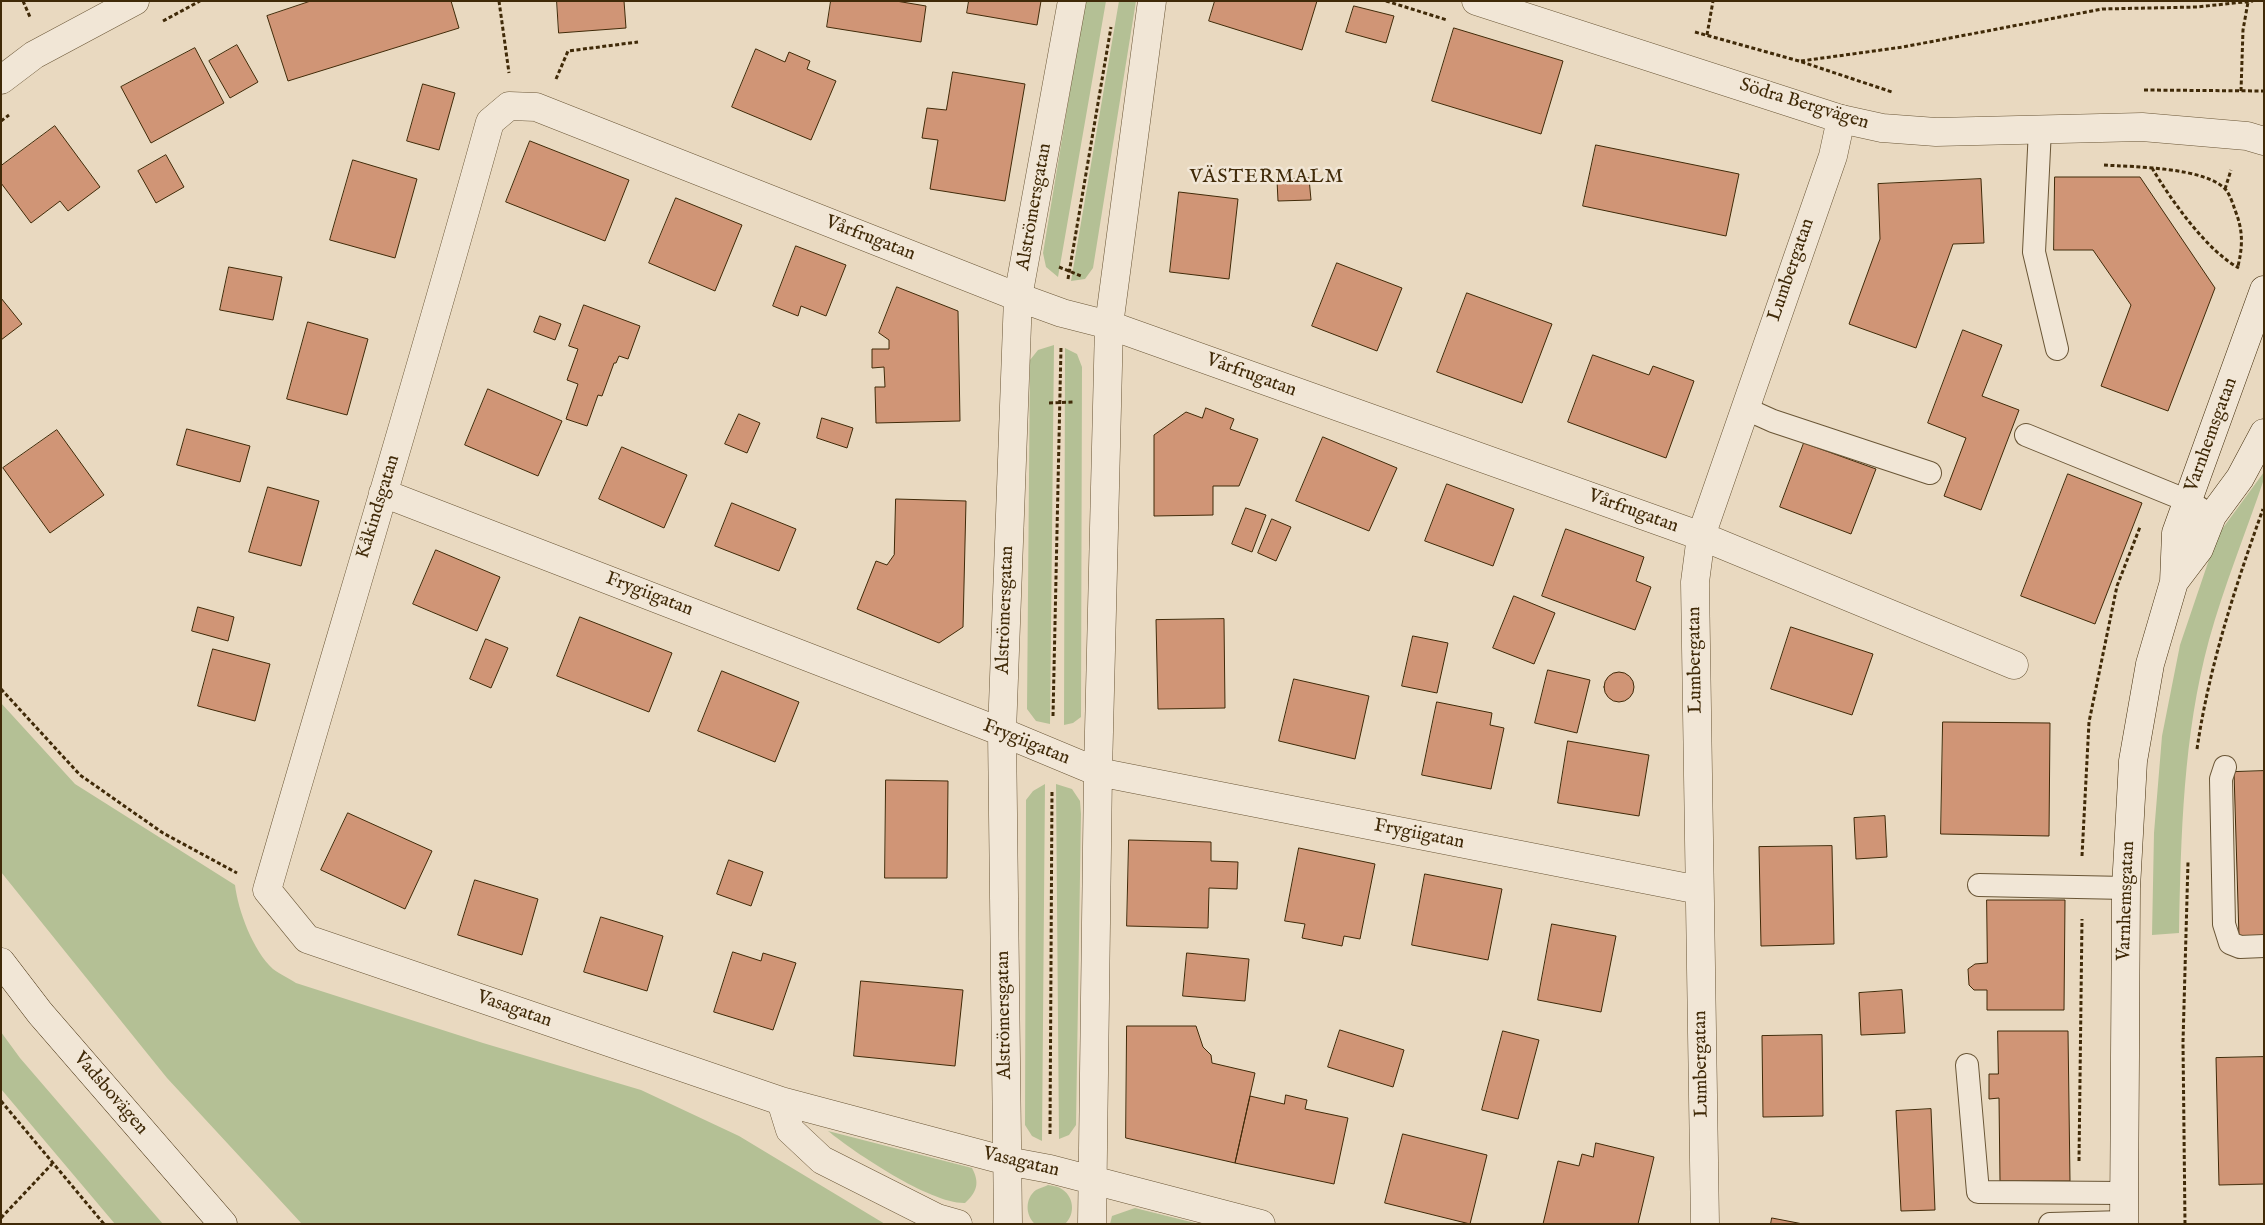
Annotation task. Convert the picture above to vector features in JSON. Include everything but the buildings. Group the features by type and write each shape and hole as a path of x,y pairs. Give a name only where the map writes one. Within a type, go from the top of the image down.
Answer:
{"street":[{"path":"1,80 34,55 135,1"},
{"name":"Alströmersgatan","path":"1008,1224 1002,732 1018,297 1072,1"},
{"path":"1092,1224 1095,1125 1098,772 1109,326 1152,1"},
{"name":"Södra Bergvägen","path":"1476,1 1841,119 1882,128 1936,132 2142,127 2247,136 2264,141"},
{"name":"Vårfrugatan","path":"490,122 509,106 536,107 1018,297 1062,313 1109,326 1701,536 2014,665"},
{"name":"Lumbergatan","path":"1706,1224 1695,582 1701,536 1833,156 1841,119"},
{"name":"Kåkindsgatan","path":"267,890 430,339 490,122"},
{"name":"Varnhemsgatan","path":"2124,1223 2126,888 2133,761 2150,664 2174,582 2176,533 2264,290"},
{"name":"Varnhemsgatan","path":"2174,582 2199,550 2212,516 2240,478 2264,434"},
{"name":"Frygiigatan","path":"383,493 1002,732 1098,772 1699,890"},
{"name":"Vasagatan","path":"267,890 307,939 781,1101 1007,1161 1050,1169 1261,1224"},
{"name":"Vadsbovägen","path":"1,962 40,1013 223,1224"},
{"path":"781,1101 790,1130 822,1160 937,1218 958,1224"}],"lane":[{"path":"2040,129 2034,252 2057,349"},
{"path":"1744,408 1773,421 1930,472"},
{"path":"2026,435 2188,501 2212,516"},
{"path":"2225,768 2221,779 2224,924 2226,935 2230,943 2240,946 2264,946"},
{"path":"1979,885 2126,888"},
{"path":"1967,1065 1978,1192 2124,1193"},
{"path":"2050,1224 2124,1223"}],"path":[{"path":"23,1 32,20"},
{"path":"500,1 509,71"},
{"path":"1706,35 1713,1"},
{"path":"1799,61 1903,47 2102,9 2196,7 2253,1"},
{"path":"2241,91 2243,30 2248,2"},
{"path":"1050,1138 1052,753 1062,313 1112,20"},
{"path":"1688,30 1799,61 1901,94"},
{"path":"555,82 568,51 638,42"},
{"path":"2139,90 2262,91 2258,98"},
{"path":"2151,168 2161,184 2214,252 2237,267"},
{"path":"2225,189 2230,173"},
{"path":"1026,254 1114,289"},
{"path":"1014,405 1107,401"},
{"path":"1,689 80,775 163,832 267,890"},
{"path":"1,1101 104,1224"},
{"path":"1006,1114 1095,1125"},
{"path":"1,1218 52,1164"}],"green space":[{"path":"1085,1 1106,1 1058,277 1046,267 1043,253"},
{"path":"1119,1 1136,1 1093,268 1085,279 1071,281"},
{"path":"1054,345 1050,724 1036,721 1027,709 1030,360 1038,350"},
{"path":"1065,348 1077,354 1082,367 1081,717 1073,723 1064,725"},
{"path":"2264,472 2264,479 2215,620 2200,676 2185,786 2179,933 2152,935 2154,833 2162,736 2180,645 2217,536"},
{"path":"1,703 75,784 235,885 239,906 253,941 266,961 278,973 296,983 483,1043 641,1090 739,1136 885,1224 302,1224 167,1078 1,872"},
{"path":"1045,784 1042,1141 1032,1136 1025,1125 1026,800 1033,791"},
{"path":"1056,784 1072,789 1080,801 1081,814 1076,1125 1069,1135 1059,1139"},
{"path":"1,1032 20,1058 163,1224 115,1224 1,1089"},
{"path":"828,1131 972,1168 976,1178 975,1191 965,1203 950,1201 933,1195 874,1164"},
{"path":"1048,1185 1056,1186 1065,1191 1071,1200 1071,1215 1065,1224 1035,1224 1029,1216 1028,1202 1032,1193"},
{"path":"1135,1208 1199,1224 1110,1224 1112,1216"}],"district":[{"name":"VÄSTERMALM","path":"1267,178"}]}
